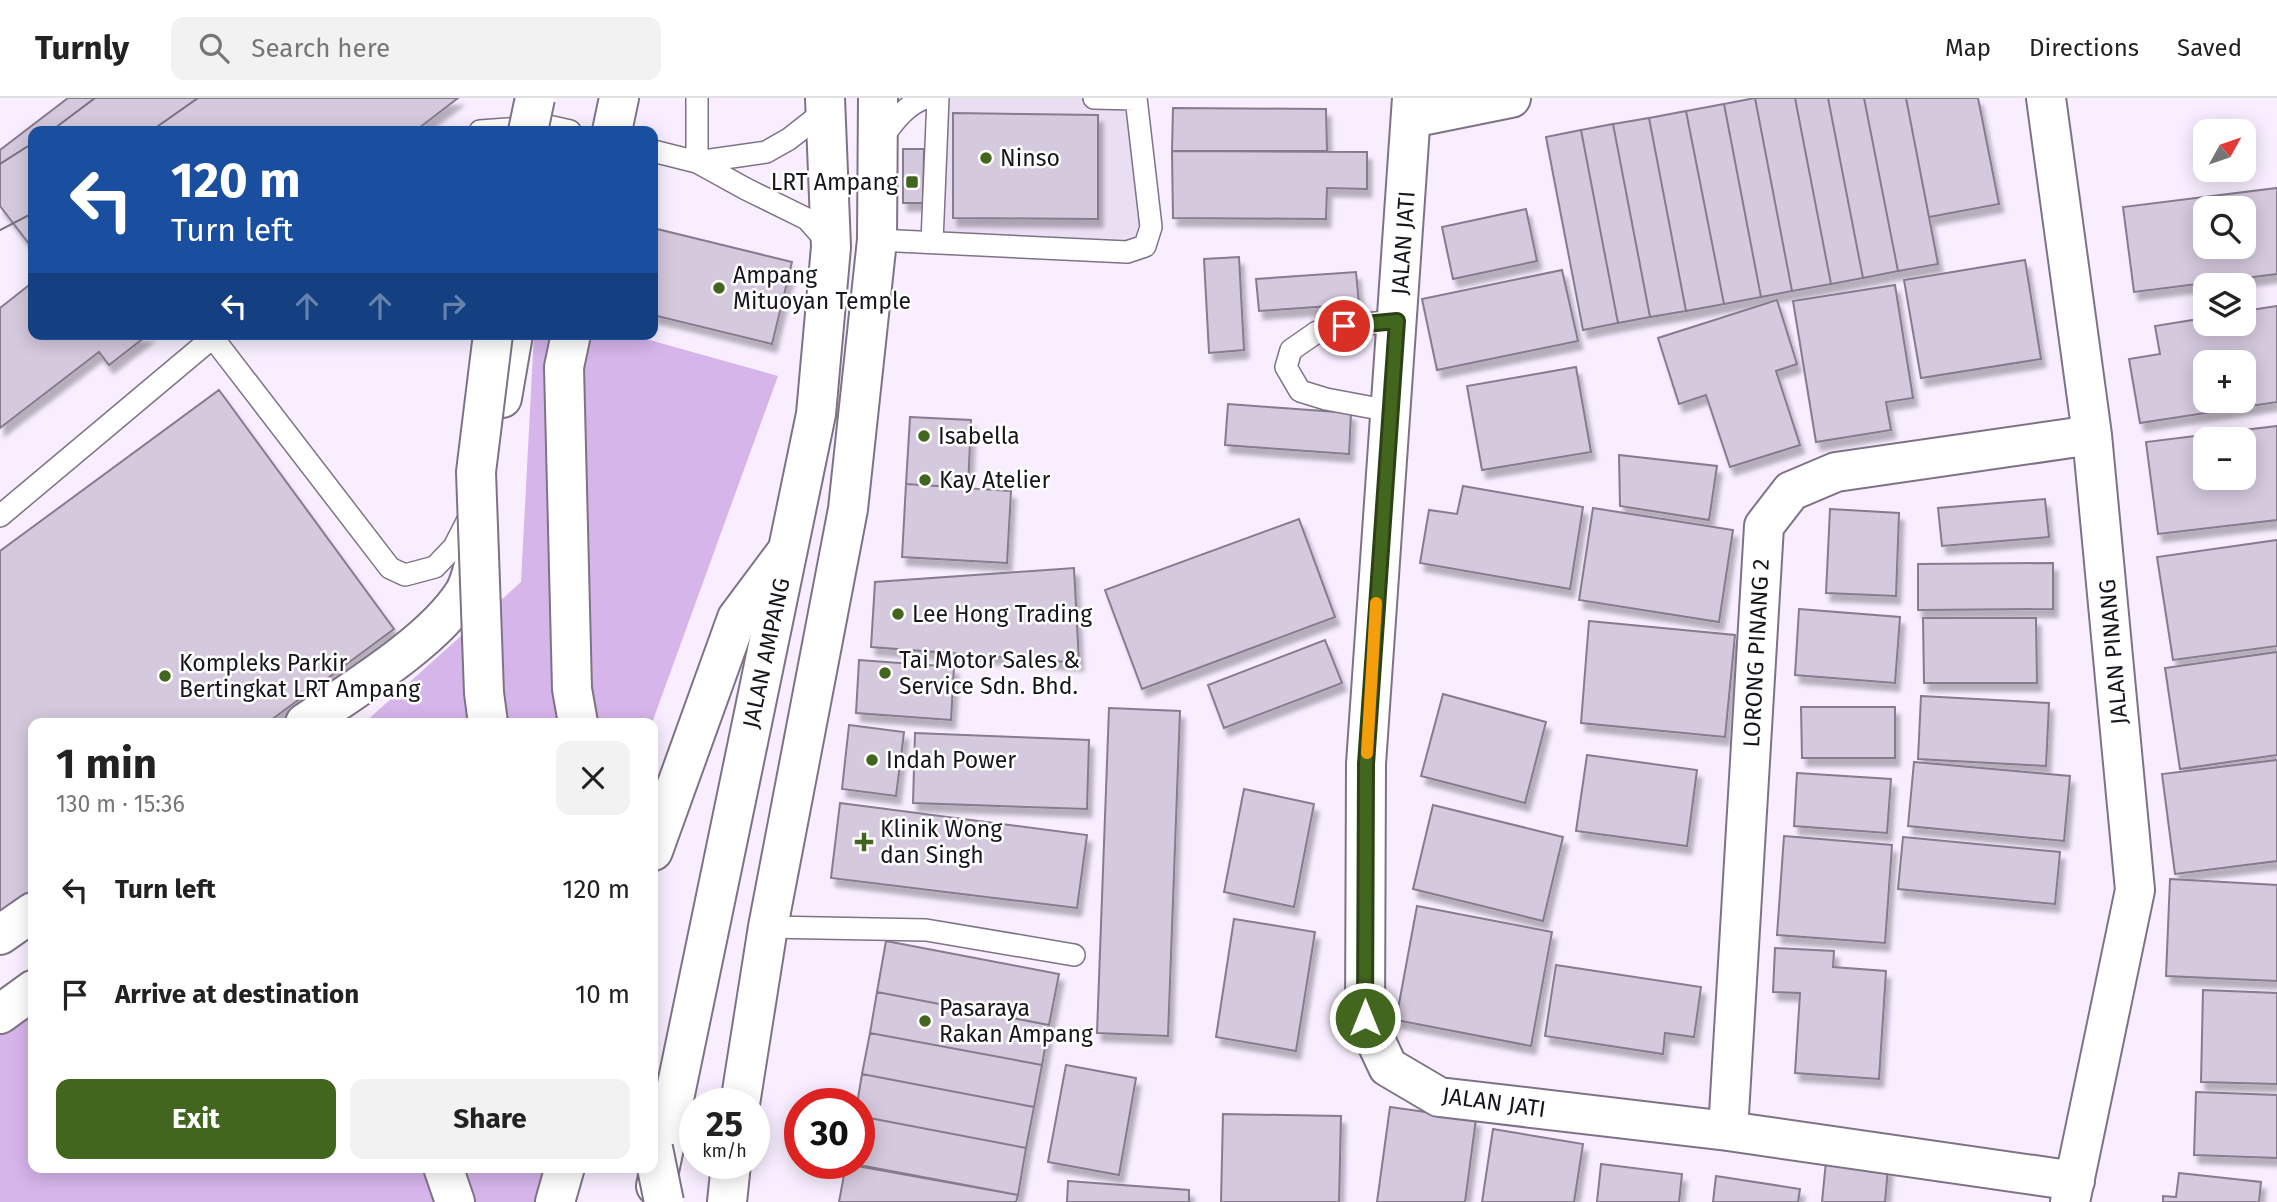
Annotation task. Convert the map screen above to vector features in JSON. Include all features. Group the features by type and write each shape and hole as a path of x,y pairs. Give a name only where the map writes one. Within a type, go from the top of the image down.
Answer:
{"main road":[{"path":"613,126 618,98"},
{"path":"743,1088 768,927 848,509 877,240 878,98"},
{"path":"1412,108 1511,98"},
{"name":"JALAN PINANG","path":"2046,98 2092,435 2135,890 2073,1191"},
{"name":"JALAN AMPANG","path":"653,1202 816,414 831,247 826,104"},
{"name":"JALAN JATI","path":"1412,108 1366,764 1365,1018 1388,1067 1439,1097 1728,1132 2073,1191"},
{"path":"487,718 475,472 491,340"},
{"path":"312,718 397,659 435,627 465,592 478,549 512,340"},
{"path":"570,340 564,367 572,689 577,718"},
{"name":"LORONG PINANG 2","path":"1728,1132 1764,526 1791,491 1836,472 2092,435"},
{"path":"658,837 737,618 787,551"},
{"path":"0,935 28,915"},
{"path":"0,1014 28,994"},
{"path":"445,1173 455,1202"},
{"path":"548,1173 554,1202"},
{"path":"554,1202 563,1173"},
{"path":"658,1173 664,1202"},
{"path":"727,1202 729,1179"}],"lane":[{"path":"696,98 697,162"},
{"path":"878,143 897,117 913,102 925,98"},
{"path":"932,242 938,98"},
{"path":"877,240 1127,252 1144,246 1151,227 1136,99 1094,98"},
{"path":"697,162 766,152 789,139 826,104"},
{"path":"509,126 546,119"},
{"path":"658,152 697,162 807,219 831,247"},
{"path":"1390,411 1326,399 1300,391 1286,368 1291,351 1317,332 1344,326 1397,321"},
{"path":"0,516 210,340"},
{"path":"218,340 390,568 405,575 435,567 454,547 488,483"},
{"path":"768,927 926,930 1074,955"}],"shaded area":[{"path":"947,98 1129,98 1140,223 1137,237 1126,243 945,234"},
{"path":"534,340 649,340 778,376 654,718 370,718 521,582"},
{"path":"28,986 28,1173 556,1173 554,1202 0,1202 0,1008"}],"building":[{"path":"68,98 458,98 422,126 31,126"},
{"path":"1755,98 1795,98 1831,284 1792,291"},
{"path":"1755,98 1792,291 1761,297 1724,104"},
{"path":"1795,98 1828,98 1863,278 1831,284"},
{"path":"1828,98 1864,98 1898,271 1863,278"},
{"path":"1864,98 1906,98 1938,264 1898,271"},
{"path":"1906,98 1978,98 1999,204 1929,217"},
{"path":"1724,104 1761,297 1724,304 1686,111"},
{"path":"1173,108 1326,109 1327,151 1172,151"},
{"path":"1686,111 1724,304 1686,311 1649,118"},
{"path":"953,113 1098,115 1098,219 953,218"},
{"path":"1649,118 1686,311 1650,317 1613,124"},
{"path":"1613,124 1650,317 1618,323 1581,130"},
{"path":"28,129 28,242 0,206 0,150"},
{"path":"1581,130 1618,323 1583,330 1546,137"},
{"path":"903,149 924,149 923,203 903,203"},
{"path":"1172,151 1367,152 1367,189 1327,188 1326,219 1173,218"},
{"path":"2277,188 2277,274 2256,277 2256,273 2193,273 2193,285 2134,292 2123,207 2193,198 2193,259 2256,259 2256,196 2212,196"},
{"path":"1526,209 1537,261 1453,279 1442,227"},
{"name":"Ampang Mituoyan Temple","path":"658,229 792,262 772,344 658,316"},
{"path":"1239,257 1244,350 1209,353 1204,259"},
{"path":"2025,260 2041,359 1921,378 1904,280"},
{"path":"1562,270 1578,341 1437,370 1422,299"},
{"path":"1356,272 1359,304 1259,311 1256,279"},
{"path":"1895,285 1913,398 1886,402 1891,430 1816,442 1793,301"},
{"path":"28,286 28,340 141,340 109,365 99,352 0,428 0,308"},
{"path":"1777,300 1797,364 1776,371 1800,445 1730,467 1706,395 1679,404 1658,338"},
{"path":"2277,306 2277,402 2256,405 2256,350 2193,350 2193,413 2205,413 2140,423 2129,359 2160,354 2155,326 2193,320 2193,336 2256,336 2256,309"},
{"path":"1576,367 1591,452 1482,470 1467,386"},
{"name":"Kompleks Parkir Bertingkat LRT Ampang","path":"219,390 394,629 274,718 28,718 28,898 0,919 0,551"},
{"path":"1228,404 1351,413 1349,454 1225,445"},
{"path":"910,417 971,420 968,488 906,484"},
{"path":"2277,426 2277,520 2158,534 2146,442 2193,436 2193,490 2256,490 2256,429"},
{"path":"1619,455 1717,466 1709,520 1620,506"},
{"path":"906,484 1011,491 1007,563 902,557"},
{"path":"1463,486 1583,507 1570,589 1420,563 1429,510 1457,514"},
{"path":"2045,499 2049,537 1942,546 1938,508"},
{"path":"1593,508 1733,530 1719,622 1579,600"},
{"path":"1830,509 1899,513 1896,596 1826,593"},
{"path":"1299,519 1335,617 1142,689 1105,590"},
{"path":"2277,540 2277,646 2173,660 2157,557"},
{"path":"2053,563 2053,609 1918,610 1918,564"},
{"path":"1074,568 1079,663 871,647 875,582"},
{"path":"1799,609 1900,617 1895,683 1795,675"},
{"path":"1923,618 2036,618 2037,683 1924,683"},
{"path":"1589,621 1735,635 1725,737 1581,723"},
{"path":"1325,640 1342,683 1224,728 1208,685"},
{"path":"2277,652 2277,755 2180,769 2165,668"},
{"path":"859,660 954,667 951,720 856,713"},
{"path":"1443,694 1546,722 1525,803 1421,776"},
{"path":"1921,696 2049,703 2046,766 1918,759"},
{"path":"1801,707 1895,707 1895,758 1802,758"},
{"path":"1109,708 1180,711 1168,1036 1097,1033"},
{"path":"849,725 904,732 896,796 842,789"},
{"path":"915,733 1089,740 1087,809 913,803"},
{"path":"1587,755 1697,770 1687,846 1576,831"},
{"path":"2277,760 2277,861 2175,874 2162,774"},
{"path":"1914,762 2070,776 2064,841 1908,826"},
{"path":"1797,773 1891,779 1887,833 1794,826"},
{"path":"1244,789 1314,804 1294,907 1224,892"},
{"path":"840,803 1087,835 1077,908 831,878"},
{"path":"1433,805 1563,837 1543,921 1413,889"},
{"path":"1784,836 1892,845 1885,943 1777,935"},
{"path":"1903,837 2060,852 2055,904 1898,889"},
{"path":"2170,879 2277,885 2277,981 2166,976"},
{"path":"1417,906 1552,932 1531,1046 1396,1020"},
{"path":"1234,919 1315,932 1296,1051 1216,1037"},
{"path":"886,941 1059,974 1049,1025 877,992"},
{"path":"1775,948 1834,951 1833,967 1886,971 1879,1079 1795,1073 1800,993 1773,992"},
{"path":"1556,965 1701,987 1694,1037 1665,1033 1663,1054 1545,1036"},
{"path":"2203,990 2277,993 2277,1084 2201,1082"},
{"path":"877,992 1049,1025 1042,1065 870,1033"},
{"path":"870,1033 1042,1065 1034,1107 862,1074"},
{"path":"1066,1065 1136,1078 1119,1175 1048,1162"},
{"path":"862,1074 1034,1107 1026,1148 875,1119 875,1088 860,1088"},
{"path":"2196,1092 2277,1095 2277,1158 2194,1155"},
{"path":"1390,1107 1476,1119 1465,1202 1377,1202"},
{"path":"1223,1114 1341,1116 1339,1202 1221,1202"},
{"path":"875,1119 1026,1148 1018,1195 875,1168"},
{"path":"1493,1129 1583,1144 1574,1202 1482,1202"},
{"path":"1826,1161 1888,1167 1885,1202 1822,1202"},
{"path":"1601,1164 1682,1174 1679,1202 1597,1202"},
{"path":"875,1169 1018,1195 1016,1202 839,1202 843,1179 875,1179"},
{"path":"2179,1173 2261,1182 2259,1202 2163,1202 2163,1196 2176,1197"},
{"path":"1716,1176 1800,1189 1798,1202 1713,1202"},
{"path":"1068,1181 1189,1190 1189,1202 1067,1202"}],"tram line":[{"path":"58,126 95,98"},
{"path":"158,126 198,98"},
{"path":"0,164 28,146"},
{"path":"0,230 28,216"}],"slow traffic":[{"path":"1367,753 1376,603"}],"place":[{"name":"Ninso","path":"986,158"},
{"name":"LRT Ampang","path":"912,182"},
{"name":"Ampang Mituoyan Temple","path":"719,288"},
{"name":"Isabella","path":"924,436"},
{"name":"Kay Atelier","path":"925,480"},
{"name":"Lee Hong Trading","path":"898,614"},
{"name":"Tai Motor Sales & Service Sdn. Bhd.","path":"885,673"},
{"name":"Kompleks Parkir Bertingkat LRT Ampang","path":"165,676"},
{"name":"Indah Power","path":"872,760"},
{"name":"Klinik Wong dan Singh","path":"864,842"},
{"name":"Pasaraya Rakan Ampang","path":"925,1021"}],"route":[{"path":"1344,326 1397,321 1366,764 1365,1018"}]}
